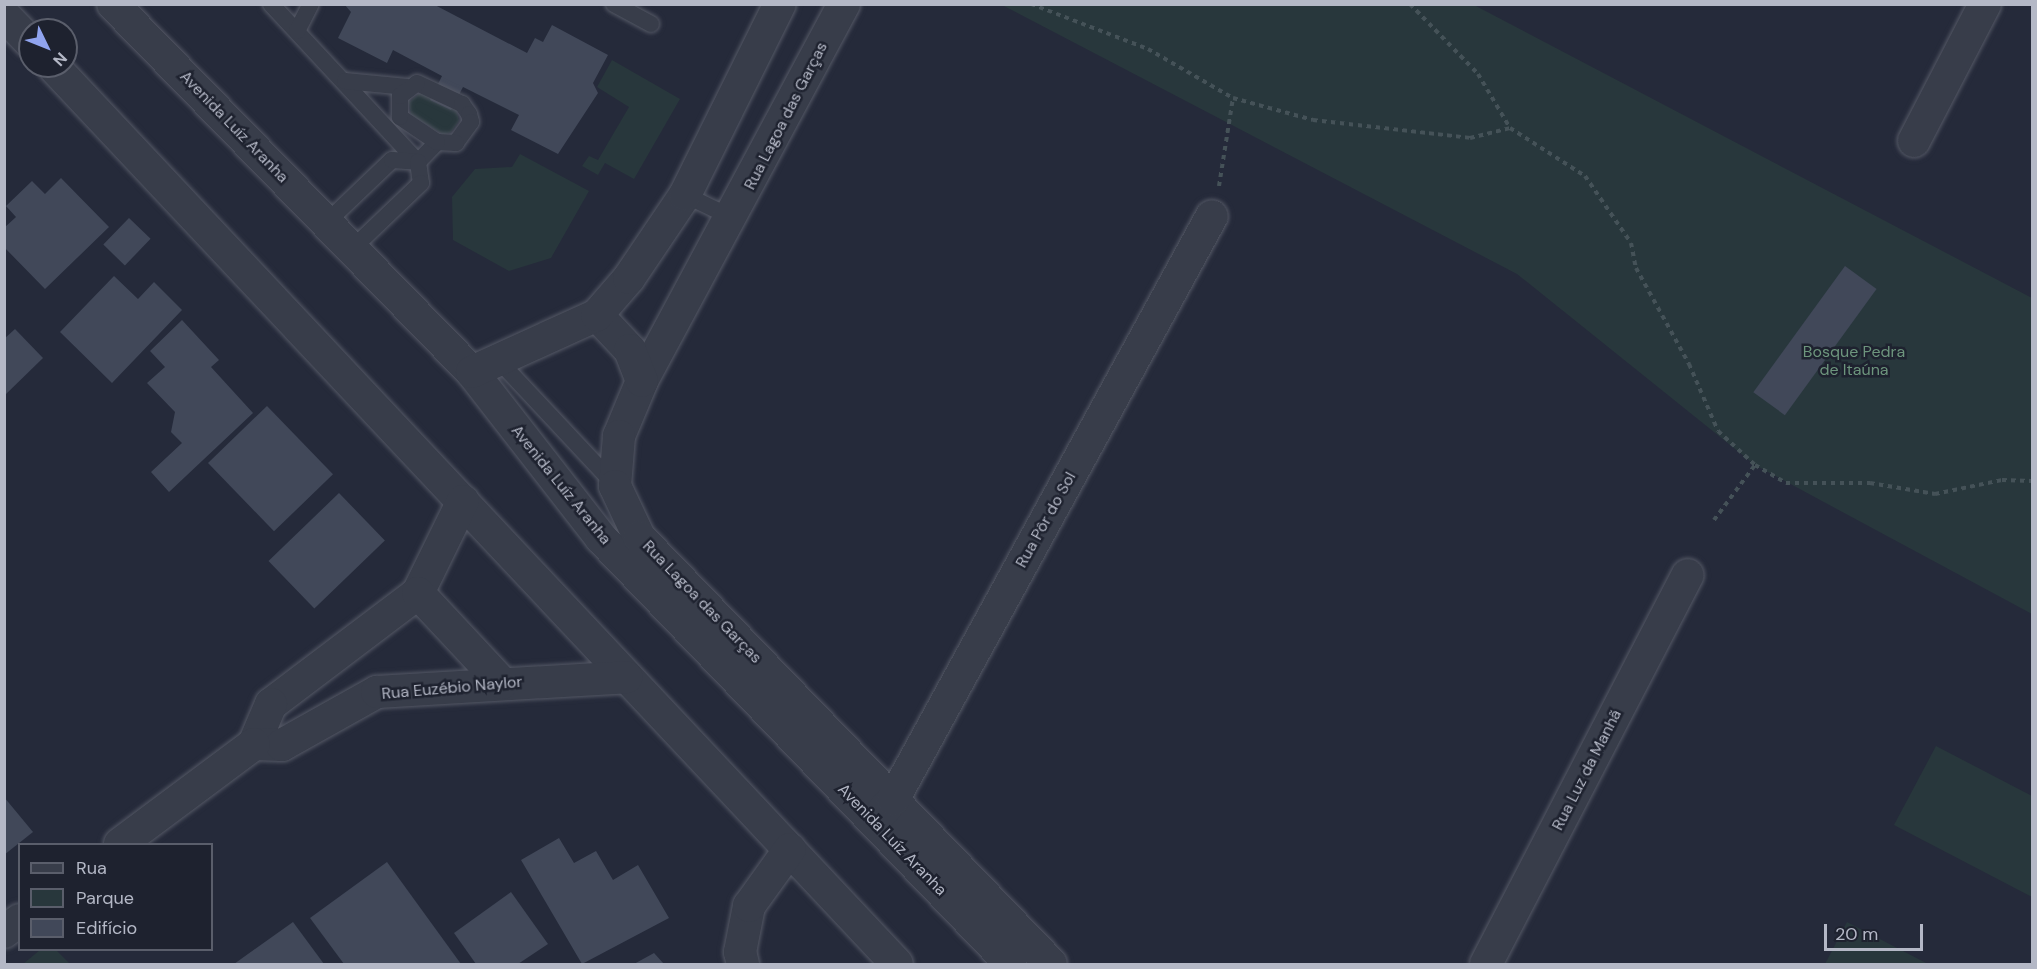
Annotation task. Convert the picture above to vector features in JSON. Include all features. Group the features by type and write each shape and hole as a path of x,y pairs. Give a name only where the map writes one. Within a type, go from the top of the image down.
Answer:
{"street":[{"name":"Avenida Luíz Aranha","path":"113,4 352,249 486,367 601,538 884,810 1011,964"},
{"path":"486,367 597,315 685,195 780,4"},
{"name":"Rua Lagoa das Garças","path":"844,4 733,218 642,381 619,436 615,486 639,537 884,810 1051,964"},
{"path":"1914,141 1986,4"},
{"path":"4,15 18,30"},
{"path":"64,78 897,964"},
{"name":"Rua Pôr do Sol","path":"884,810 1215,202"},
{"path":"597,315 630,350 642,381"},
{"path":"121,843 254,744 271,704 418,593 463,501"},
{"name":"Rua Luz da Manhã","path":"1486,964 1688,575"},
{"path":"418,593 502,682"},
{"name":"Rua Euzébio Naylor","path":"254,744 282,745 377,692 502,682 627,677"},
{"path":"744,964 740,952 749,906 790,849"},
{"path":"4,932 18,922"},
{"path":"861,926 866,964"}],"lane":[{"path":"271,4 418,162 421,183 352,249"},
{"path":"297,31 311,4"},
{"path":"614,4 651,24"},
{"path":"343,80 407,87 417,83 435,90 469,114 471,122 456,143 436,142 407,126 343,80"},
{"path":"407,87 397,106 407,126"},
{"path":"418,162 436,142"},
{"path":"326,223 392,160 418,162"},
{"path":"685,195 733,218"},
{"path":"486,367 615,486"}],"path":[{"path":"1031,4 1148,50 1233,98 1313,120 1470,138 1510,128"},
{"path":"1410,4 1478,74 1510,128 1585,176 1619,220 1636,254 1636,268 1689,364 1718,431 1755,465 1786,483 1870,483 1935,494 2002,480 2032,481"},
{"path":"1215,202 1233,98"},
{"path":"1714,520 1755,465"}],"green space":[{"name":"Bosque Pedra de Itaúna","path":"1002,5 1474,5 2032,298 2032,614 1755,465 1517,274"},
{"path":"612,60 680,99 634,179 605,163 598,175 582,166 589,156 598,160 629,107 597,87"},
{"path":"421,92 456,108 459,121 451,132 444,135 411,115 409,102"},
{"path":"520,154 589,191 551,258 509,271 453,240 452,197 475,169 512,167"},
{"path":"1936,746 2032,796 2032,897 1894,825"},
{"path":"1847,922 1928,964 1825,964"},
{"path":"39,951 57,951 70,964 23,964"}],"building":[{"path":"344,4 433,4 527,53 535,38 543,42 552,25 608,55 593,83 598,93 558,154 511,130 519,115 463,87 451,110 430,100 442,76 393,50 387,63 338,38 351,12"},
{"path":"61,178 109,227 45,289 4,247 4,228 16,217 6,206 32,181 45,194"},
{"path":"129,218 151,239 125,265 103,245"},
{"path":"1845,266 1877,289 1785,415 1753,392"},
{"path":"114,276 138,299 154,282 182,310 112,383 60,332"},
{"path":"182,320 219,360 211,367 253,413 169,492 151,472 182,443 171,432 175,412 147,383 165,367 150,351"},
{"path":"15,329 43,358 4,396 4,339"},
{"path":"267,406 333,474 274,531 208,463"},
{"path":"339,493 385,540 314,609 269,561"},
{"path":"4,797 33,832 4,855"},
{"path":"559,838 574,863 596,851 613,880 638,865 669,918 582,964 521,860"},
{"path":"387,862 461,964 344,964 310,918"},
{"path":"511,892 548,944 518,964 476,964 454,933"},
{"path":"293,922 324,964 234,964"},
{"path":"654,953 664,964 634,964"}]}
